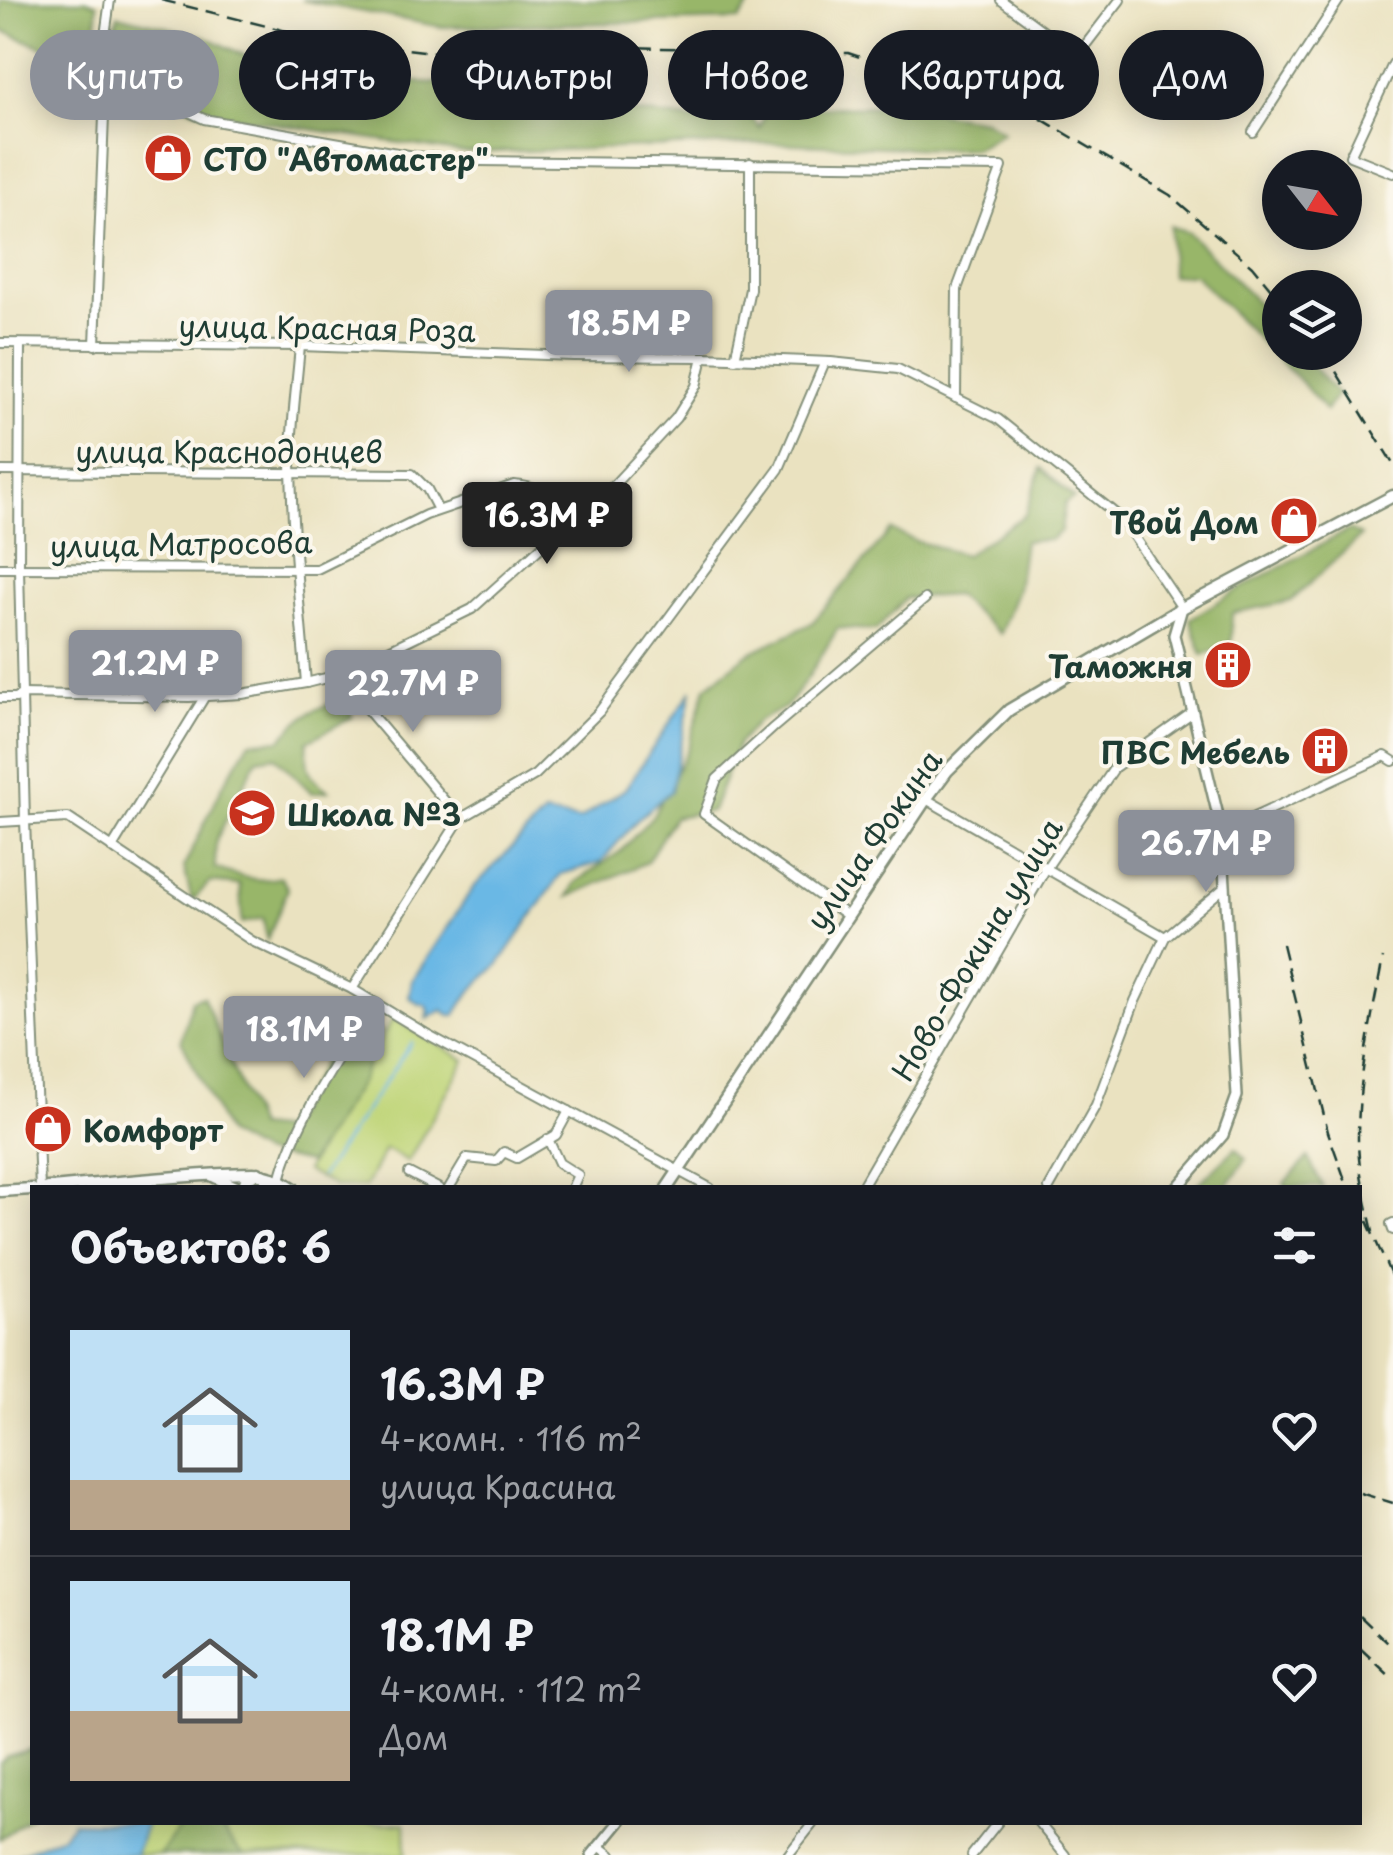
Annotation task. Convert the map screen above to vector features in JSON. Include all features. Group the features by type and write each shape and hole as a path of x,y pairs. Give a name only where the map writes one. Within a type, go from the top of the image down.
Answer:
{"main road":[{"name":"улица Фокина","path":"669,1185 926,799 947,770 1009,710 1182,608 1393,496"},
{"path":"88,1185 208,1174 258,1174 288,1185"},
{"path":"208,1174 233,1185"},
{"path":"242,1185 258,1174"},
{"path":"258,1174 269,1185"},
{"path":"0,1191 30,1188"}],"street":[{"path":"106,30 110,0"},
{"path":"1001,0 1077,56 1120,0"},
{"path":"1253,132 1339,0"},
{"path":"1393,64 1350,156 1393,173"},
{"path":"94,346 104,120"},
{"path":"210,120 414,156 481,161 1002,167 957,289 956,398"},
{"path":"735,359 750,289 750,164"},
{"name":"улица Красная Роза","path":"0,343 703,357 898,369 998,419 1122,519 1182,608"},
{"path":"20,344 22,694 36,1185"},
{"path":"300,346 292,473 306,683"},
{"path":"0,698 22,694 242,694 338,675 472,609 580,511 611,488 676,418 696,386 703,357"},
{"path":"352,989 460,819 534,775 599,712 778,469 824,364"},
{"name":"улица Краснодонцев","path":"0,471 412,474 438,510"},
{"name":"улица Матросова","path":"0,568 317,569 438,510 514,485 529,486 580,511"},
{"path":"848,916 704,814 717,780 924,599"},
{"path":"1180,1185 1222,1135 1238,1096 1222,832 1174,636 1182,608"},
{"path":"338,675 460,819"},
{"path":"112,848 206,696"},
{"name":"Ново-Фокина улица","path":"864,1185 1046,870 1115,767 1193,712"},
{"path":"1222,832 1385,756 1393,761"},
{"path":"926,799 1165,937"},
{"path":"0,822 68,818 252,941 352,989 399,1019 704,1185"},
{"path":"1051,1185 1096,1105 1135,1001 1165,937 1225,887"},
{"path":"280,1180 289,1149 338,1058 374,1003"},
{"path":"451,1185 466,1158 496,1161 504,1152 517,1158 556,1134 569,1112"},
{"path":"548,1139 559,1162 578,1175 573,1185"},
{"path":"409,1172 433,1185"},
{"path":"592,1855 617,1825"},
{"path":"788,1855 812,1825"},
{"path":"972,1855 996,1825"},
{"path":"1041,1825 1066,1855"},
{"path":"600,1846 611,1855"}],"green space":[{"path":"0,0 86,0 97,4 97,30 30,30 30,42 0,30"},
{"path":"301,0 754,0 739,20 442,27"},
{"path":"118,15 178,30 114,30"},
{"path":"219,43 239,53 239,118 219,114"},
{"path":"411,82 431,83 431,120 648,120 648,114 668,116 668,120 753,120 760,128 763,120 844,120 844,107 864,106 864,120 985,120 1003,132 975,148 766,143 463,153 255,120 411,120"},
{"path":"1170,226 1189,233 1262,309 1262,343 1195,275 1171,275"},
{"path":"1289,370 1316,370 1337,394 1326,411"},
{"path":"1041,468 1074,498 1065,503 1061,531 1050,540 1024,541 1017,589 1000,634 955,595 906,598 876,630 838,628 786,707 758,721 738,744 712,811 674,817 647,862 568,897 575,883 621,851 654,814 687,751 706,687 748,654 812,623 891,530 965,555 1025,515"},
{"path":"1349,530 1361,536 1291,601 1232,613 1231,642 1203,655 1190,619"},
{"path":"348,699 352,717 308,741 309,770 329,791 312,793 275,756 257,759 216,840 215,868 256,879 281,877 288,889 267,940 263,918 242,923 240,885 210,882 192,901 184,867 223,785 250,741 280,740 310,713"},
{"path":"203,996 257,1127 285,1130 354,1006 380,1031 361,1081 309,1163 261,1153 227,1134 181,1040 192,1000"},
{"path":"393,1018 465,1060 408,1161 385,1149 366,1185 332,1185 306,1171"},
{"path":"1236,1148 1246,1159 1227,1185 1197,1185"},
{"path":"1308,1158 1322,1185 1285,1185"},
{"path":"30,1750 30,1816 0,1839 0,1763 7,1756"},
{"path":"145,1825 405,1825 406,1855 135,1855"},
{"path":"181,1825 229,1825 223,1832 243,1855 160,1855"}],"water":[{"path":"692,690 671,791 639,818 600,863 561,874 499,964 470,992 455,1016 443,1010 427,1019 426,1005 409,997 412,981 473,888 544,814 579,820 625,789"},
{"path":"70,1825 145,1825 135,1855 17,1855 61,1836"}],"waterway":[{"path":"321,1176 412,1042"}],"railway":[{"path":"161,0 319,39 468,56 589,46 848,53 1038,117 1170,195 1262,278"},
{"path":"1335,370 1393,464"},
{"path":"1282,944 1328,1132 1347,1185"},
{"path":"1373,1232 1358,1138 1366,1047 1383,958"},
{"path":"1367,1221 1393,1280"},
{"path":"1362,1494 1393,1503"},
{"path":"1362,1618 1393,1648"},
{"path":"1362,1650 1393,1679"}],"place":[{"name":"СТО \"Автомастер\"","path":"168,158"},
{"name":"Твой Дом","path":"1294,521"},
{"name":"Таможня","path":"1228,665"},
{"name":"ПВС Мебель","path":"1325,751"},
{"name":"Школа №3","path":"252,813"},
{"name":"Комфорт","path":"48,1129"}]}
